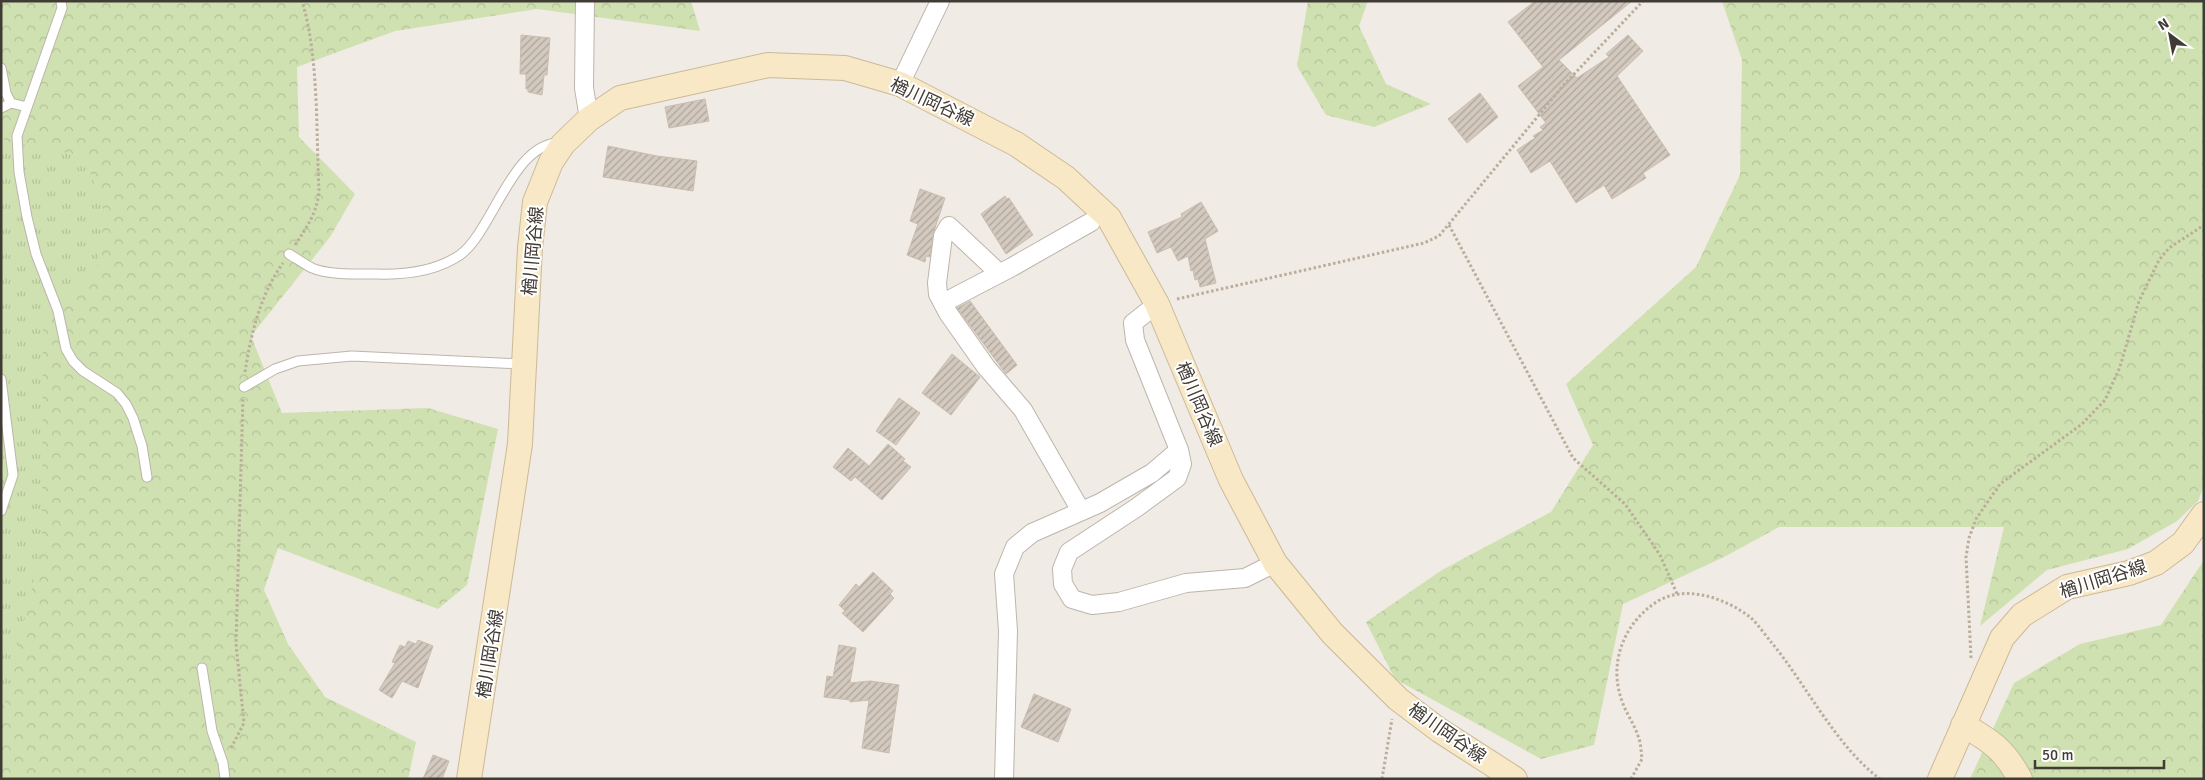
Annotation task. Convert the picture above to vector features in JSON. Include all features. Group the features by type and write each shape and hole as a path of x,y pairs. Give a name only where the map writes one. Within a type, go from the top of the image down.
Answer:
{"main road":[{"name":"楢川岡谷線","path":"469,779 520,444 526,364 530,248 535,202 551,162 563,144 589,119 620,98 768,65 845,68 900,84 1016,144 1066,178 1109,218 1157,304 1231,480 1275,563 1332,633 1398,699 1439,730 1515,779"},
{"name":"楢川岡谷線","path":"1940,779 1984,674 2002,638 2022,615 2067,587 2129,573 2156,563 2183,543 2204,514"},
{"path":"1963,725 1992,741 2010,761 2020,779"}],"street":[{"path":"586,1 584,88 589,119"},
{"path":"900,84 940,1"},
{"path":"943,303 1091,222"},
{"path":"999,273 949,226 943,236 937,283 938,294 986,367 1023,410 1081,511"},
{"path":"1157,304 1133,323 1135,340 1179,450 1182,464 1177,478 1069,552 1062,569 1062,584 1072,599 1092,605 1119,602 1186,583 1245,578 1275,563"},
{"path":"1004,779 1008,631 1004,574 1015,547 1032,532 1081,511 1152,473 1179,450"}],"lane":[{"path":"61,1 62,8 48,51 17,136 19,172 36,254 56,304 66,348 73,361 117,393 126,404 133,418 142,446 147,477"},
{"path":"1,68 6,93 11,103"},
{"path":"1,108 11,103 26,107"},
{"path":"289,254 313,268 350,274 388,275 420,272 446,263 461,254 475,237 502,193 537,149 548,143 563,144"},
{"path":"244,387 275,369 298,361 352,356 526,364"},
{"path":"1,379 13,475 1,511"},
{"path":"202,668 212,731 223,763 224,779"}],"path":[{"path":"1157,304 1424,243 1439,236 1562,87 1644,1"},
{"path":"1449,225 1573,458 1625,504 1660,555 1677,594"},
{"path":"1984,674 1970,657 1966,557 1969,538 1976,518 2000,484 2082,424 2105,400 2120,367 2140,301 2159,260 2169,248 2204,225"},
{"path":"1631,779 1642,759 1639,737 1621,699 1617,681 1617,660 1622,643 1636,620 1659,600 1677,594 1695,594 1712,598 1729,604 1751,618 1780,652 1843,740 1867,769 1880,779"},
{"path":"1382,779 1393,710 1398,699"}],"green space":[{"path":"1,1 143,1 159,297 1,779"},
{"path":"1,1 691,1 700,31 537,9 395,31 297,67 299,137 355,194 330,237 251,336 282,413 428,408 498,429 467,585 438,609 278,548 264,590 288,644 325,697 416,742 408,779 1,779 1,718 42,545 43,320 96,276 105,214 84,156 5,141 1,128"},
{"path":"1308,1 1368,1 1359,26 1386,84 1431,104 1374,127 1326,115 1297,66"},
{"path":"1722,1 2204,1 2204,486 2198,501 2177,521 2128,549 2047,570 1980,626 2004,527 1779,527 1726,556 1623,604 1594,745 1541,759 1395,679 1366,622 1442,570 1551,512 1593,445 1566,384 1696,267 1740,175 1742,60"},
{"path":"2204,560 2204,779 1970,779 2014,683 2080,644 2161,625"}],"building":[{"path":"1535,1 1632,1 1559,60 1577,78 1609,57 1606,54 1628,35 1643,51 1617,76 1670,155 1643,173 1646,178 1612,199 1604,185 1576,203 1550,161 1531,173 1517,150 1535,138 1533,136 1543,130 1540,127 1546,123 1518,86 1543,67 1508,22"},
{"path":"521,35 550,38 547,75 544,75 542,95 528,92 528,89 526,89 526,74 520,74"},
{"path":"1480,93 1498,117 1467,143 1448,119"},
{"path":"705,99 709,121 669,128 665,107"},
{"path":"608,146 657,156 697,161 693,191 603,177"},
{"path":"920,189 945,198 933,234 930,257 926,256 925,262 907,255 918,224 910,221"},
{"path":"1005,196 1007,199 1009,198 1033,235 1006,254 981,214"},
{"path":"1201,202 1218,231 1205,239 1216,283 1200,287 1198,279 1195,280 1193,270 1191,271 1188,256 1178,261 1171,247 1157,253 1148,232 1182,217 1181,214"},
{"path":"970,301 1017,365 1006,374 957,308"},
{"path":"952,354 980,377 951,415 922,393"},
{"path":"899,398 920,413 896,445 876,431"},
{"path":"888,444 911,467 882,500 855,477 851,481 833,467 848,448 869,466"},
{"path":"873,572 893,591 890,594 894,598 863,632 842,613 845,611 839,605 856,584 859,587"},
{"path":"418,640 433,646 418,688 402,681 392,698 379,690 395,663 392,662 400,645 405,647 408,641 416,644"},
{"path":"839,645 856,648 850,683 870,681 899,685 889,753 862,748 869,700 850,702 850,700 824,697 827,676 833,677"},
{"path":"1034,694 1071,709 1058,742 1021,727"},
{"path":"433,755 449,761 442,779 423,779"}]}
